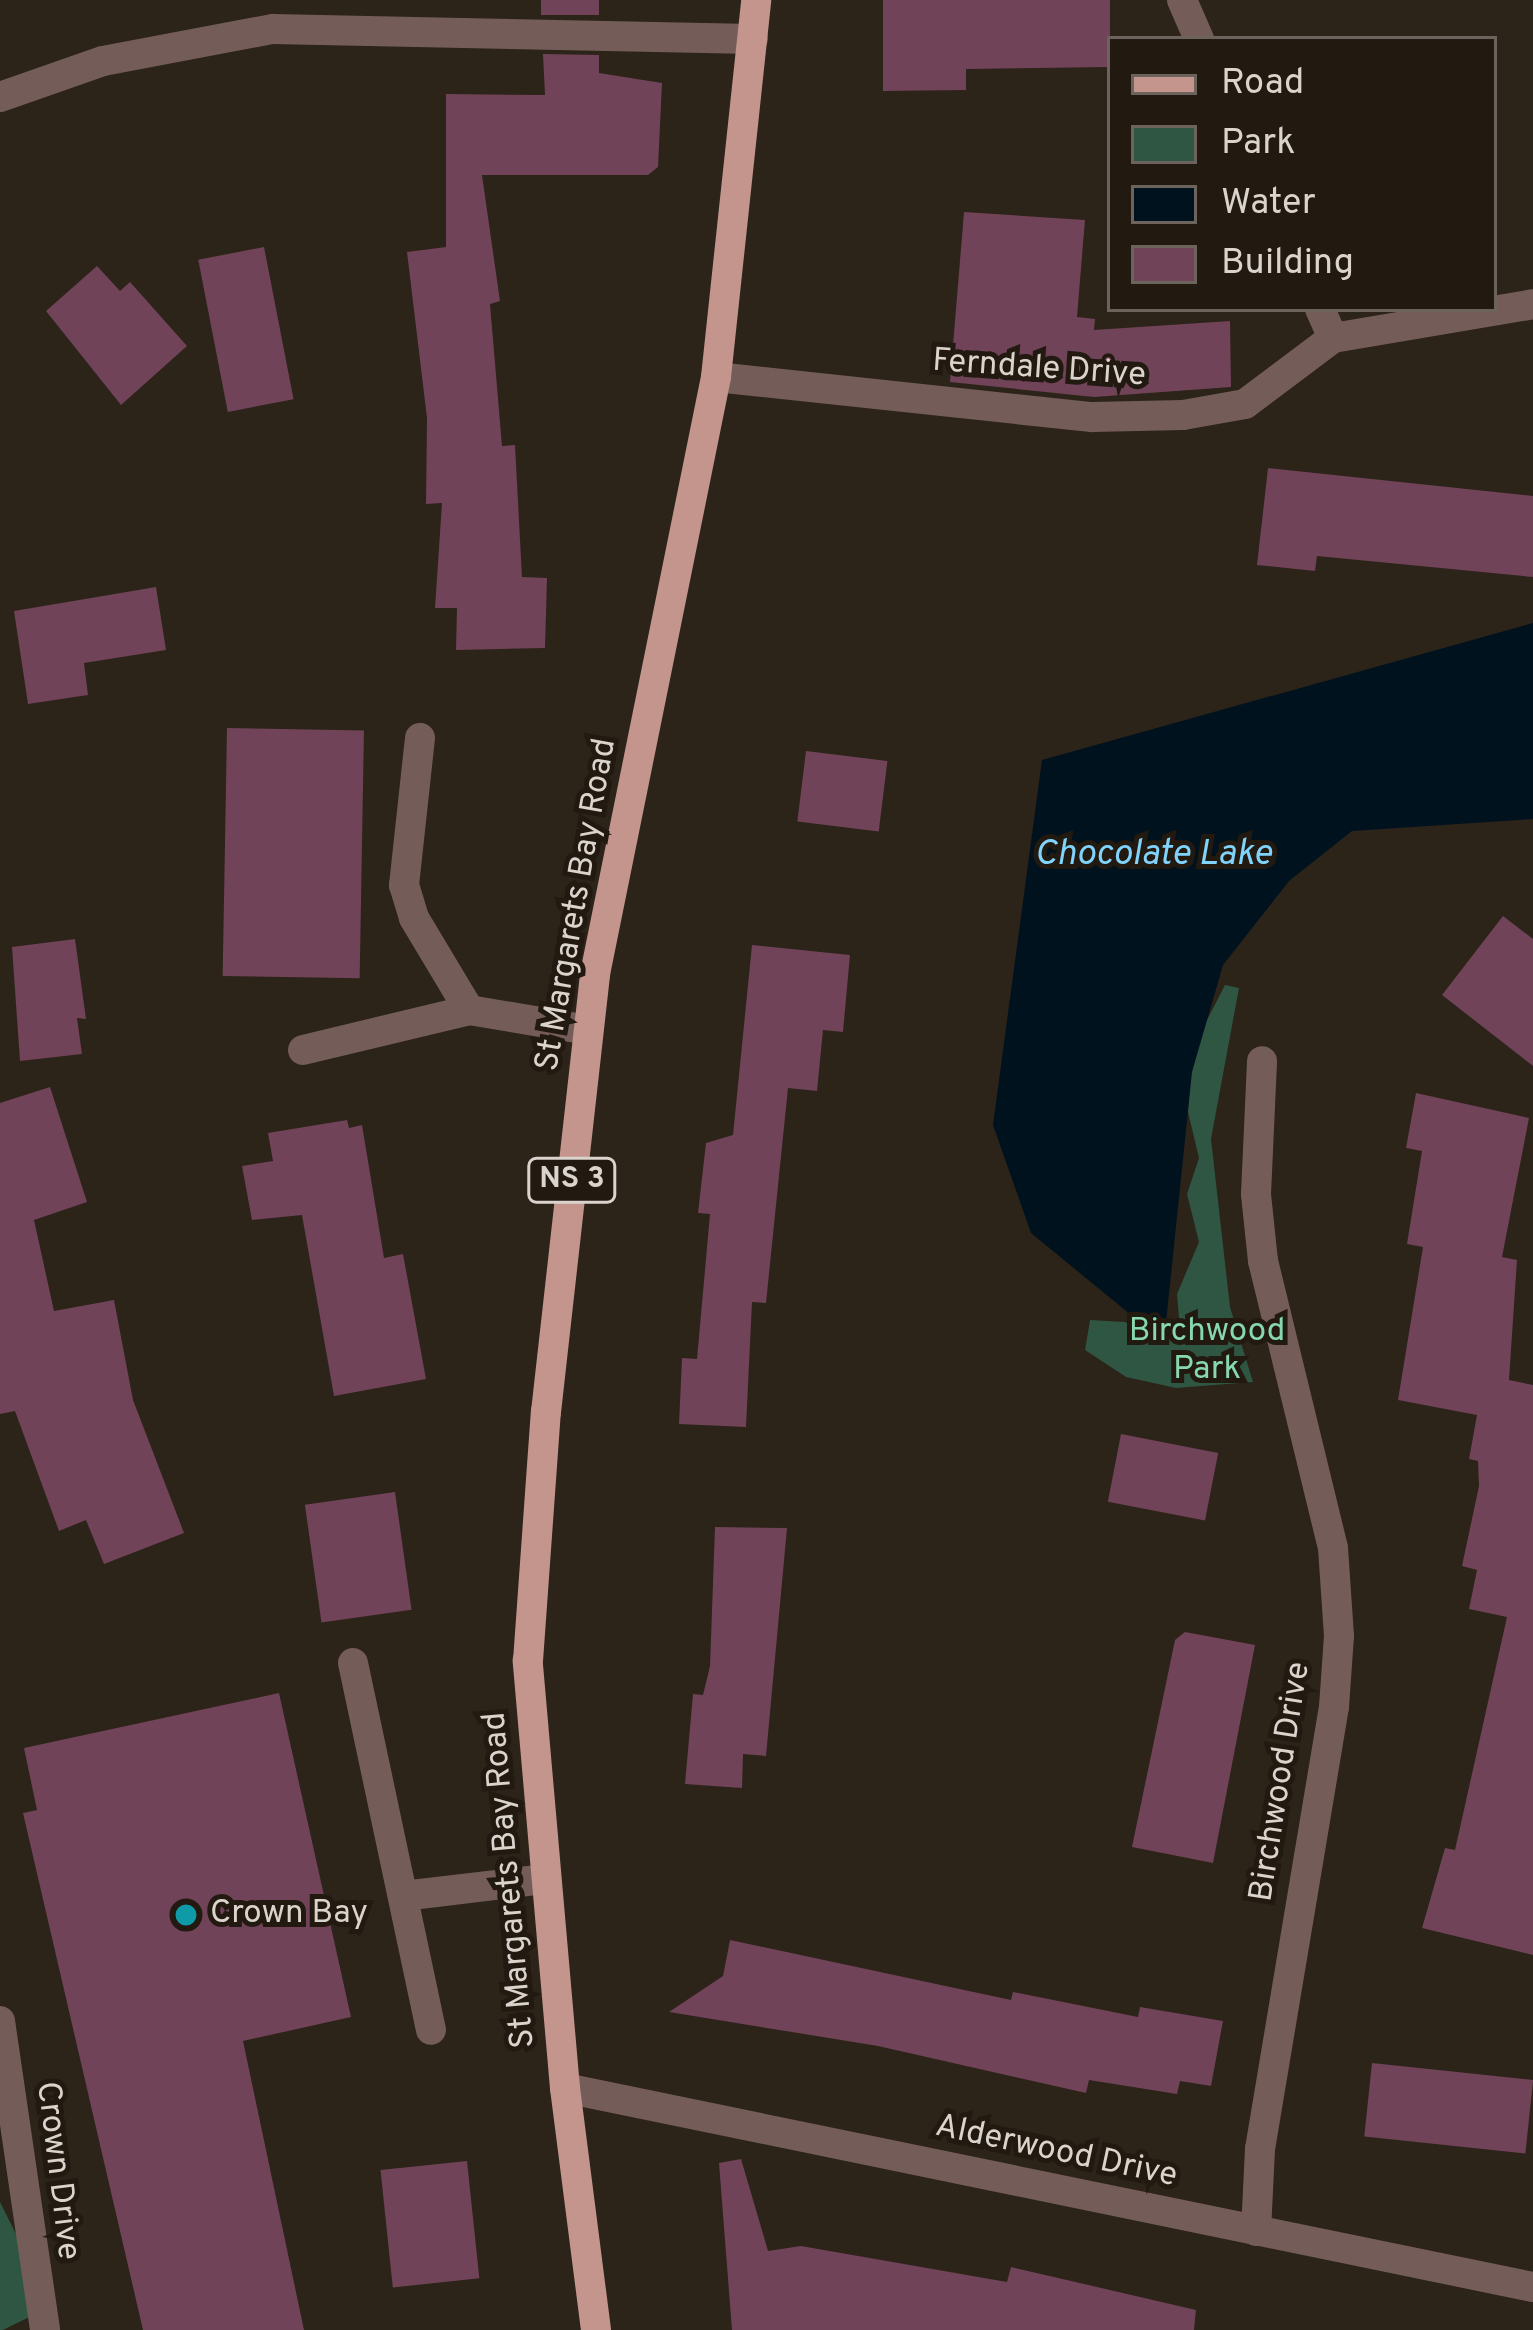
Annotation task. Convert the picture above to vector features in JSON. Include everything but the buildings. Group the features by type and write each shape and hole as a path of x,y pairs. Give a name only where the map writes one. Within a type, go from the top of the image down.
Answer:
{"main road":[{"name":"St Margarets Bay Road","path":"596,2330 566,2088 528,1661 589,1030 716,376 756,0"}],"street":[{"path":"1182,0 1198,36"},
{"path":"0,97 103,61 272,29 753,39"},
{"path":"1497,307 1533,304"},
{"path":"1327,323 1446,312"},
{"name":"Ferndale Drive","path":"716,376 1092,417 1183,415 1245,404 1327,323"},
{"path":"420,738 404,884 414,918 469,1010"},
{"path":"302,1050 469,1010 589,1030"},
{"name":"Birchwood Drive","path":"1256,2231 1260,2150 1340,1636 1333,1548 1263,1261 1256,1194 1262,1061"},
{"path":"353,1664 431,2030"},
{"path":"403,1896 545,1879"},
{"name":"Crown Drive","path":"0,2021 45,2330"},
{"name":"Alderwood Drive","path":"566,2088 1533,2287"}],"green space":[{"name":"Birchwood Park","path":"1225,985 1239,988 1211,1139 1230,1307 1253,1382 1176,1388 1126,1377 1085,1350 1090,1320 1125,1322 1161,1340 1180,1330 1177,1294 1199,1242 1187,1194 1199,1158 1188,1112 1190,1053"},
{"path":"0,2202 52,2306 3,2330 0,2330"}],"water":[{"name":"Chocolate Lake","path":"1533,623 1533,819 1352,831 1289,881 1223,965 1192,1072 1164,1342 1031,1233 993,1125 1042,760"}],"place":[{"name":"Crown Bay","path":"186,1915"}]}
